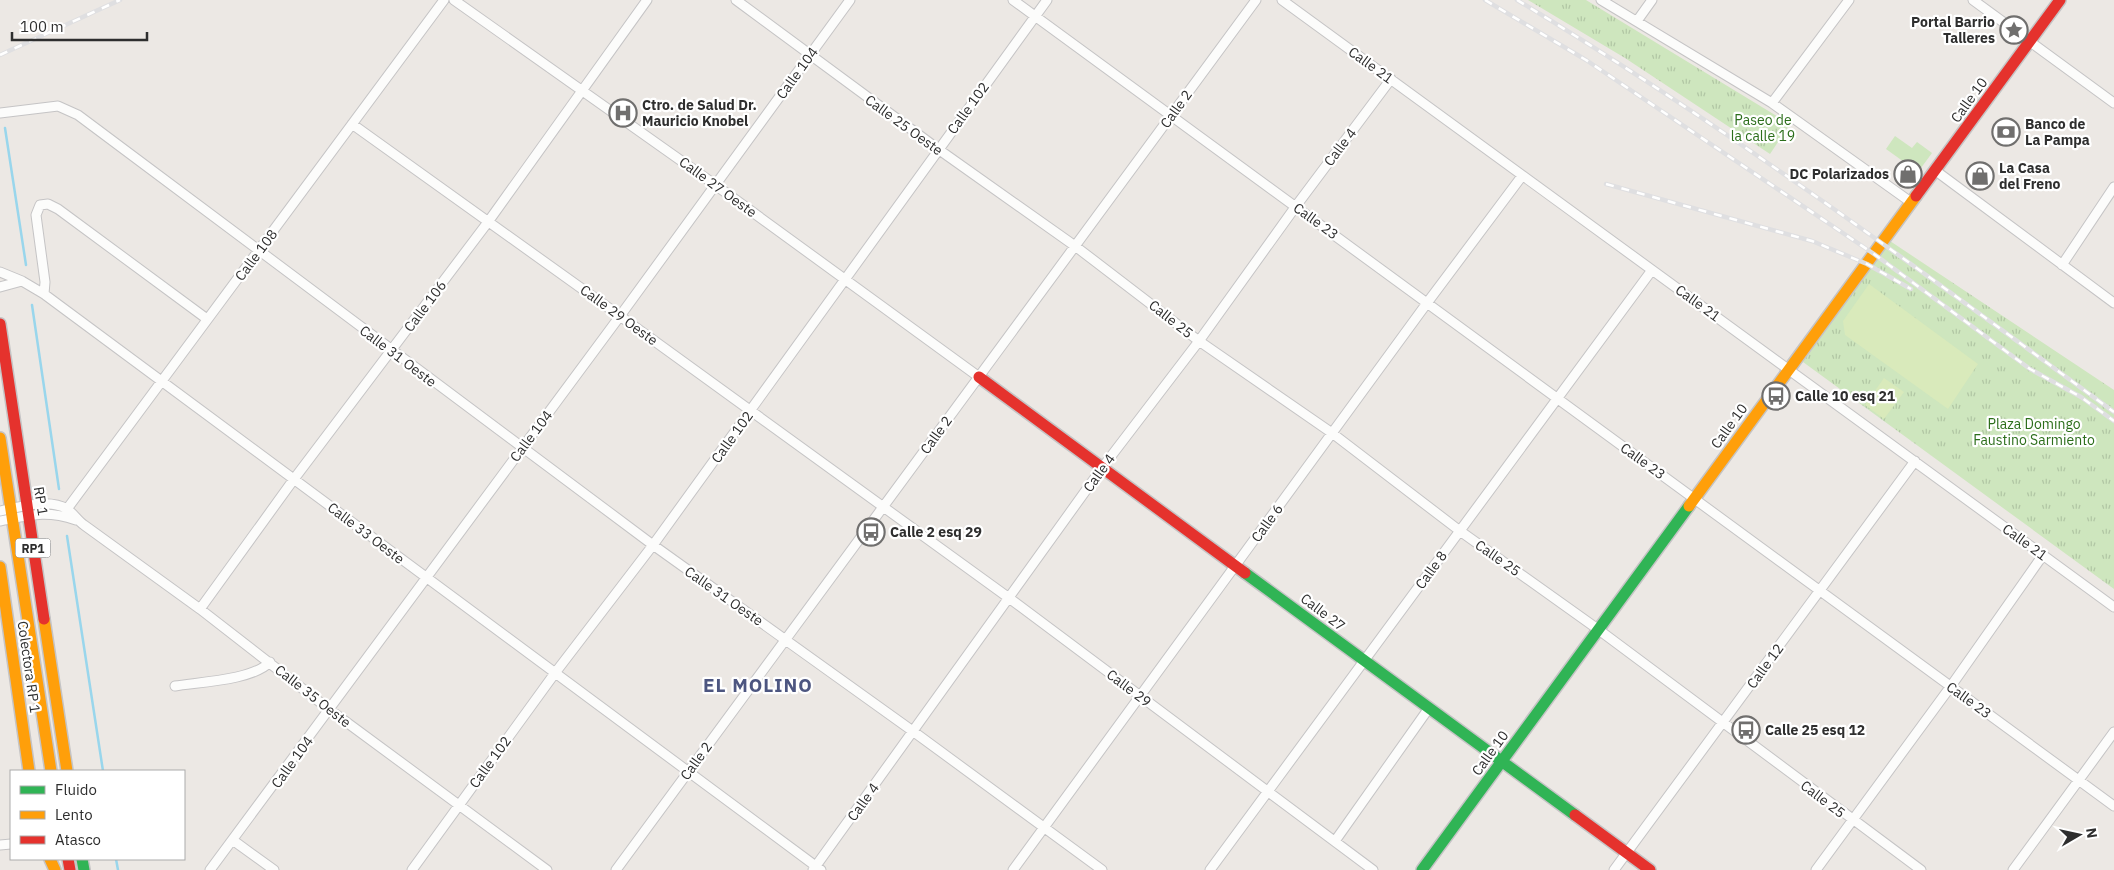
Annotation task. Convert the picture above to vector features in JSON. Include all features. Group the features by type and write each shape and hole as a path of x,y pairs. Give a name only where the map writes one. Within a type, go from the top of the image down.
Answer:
{"street":[{"name":"Calle 108","path":"67,509 444,0"},
{"name":"Calle 27 Oeste","path":"454,0 714,184 979,377"},
{"name":"Calle 106","path":"200,610 294,479 488,222 647,0"},
{"name":"Calle 25 Oeste","path":"736,0 938,149 1076,246"},
{"name":"Calle 104","path":"210,870 234,841 850,0"},
{"name":"Calle 23","path":"1013,0 2114,806"},
{"name":"Calle 102","path":"412,870 555,674 653,545 1046,0"},
{"name":"Calle 2","path":"616,870 1256,0"},
{"name":"Calle 21","path":"1282,0 2114,607"},
{"path":"1601,0 1772,103 1912,203"},
{"path":"1637,21 1652,0"},
{"path":"1772,103 1849,0"},
{"path":"1973,0 2114,103"},
{"name":"Calle 10","path":"1422,870 2060,0"},
{"name":"Calle 4","path":"817,869 1102,468 1199,341 1296,206 1391,79"},
{"name":"Calle 31 Oeste","path":"0,113 47,106 58,106 68,109 653,545 914,732 1102,870"},
{"name":"Calle 29 Oeste","path":"352,124 751,410 883,508"},
{"path":"1936,171 2114,303"},
{"name":"Calle 6","path":"1012,870 1522,176"},
{"path":"2062,265 2114,187"},
{"path":"44,294 45,282 36,215 40,205 48,204 58,209 207,320"},
{"name":"Calle 25","path":"1076,246 1199,341 1332,433 1460,531 1598,630 1852,821 1921,870"},
{"name":"Calle 8","path":"1210,870 1652,270"},
{"name":"Calle 33 Oeste","path":"0,272 22,281 44,294 162,380 817,869"},
{"path":"0,287 22,281"},
{"name":"RP 1","path":"0,324 67,770"},
{"name":"Calle 27","path":"979,377 1650,870"},
{"name":"RP1","path":"0,438 5,515 51,770"},
{"name":"Calle 12","path":"1614,870 1915,461"},
{"path":"5,515 50,504 67,509"},
{"name":"Calle 29","path":"883,508 1009,598 1374,870"},
{"name":"Calle 35 Oeste","path":"67,509 79,521 270,662 330,710 547,870"},
{"name":"Calle 35 Oeste","path":"27,511 51,513 79,521"},
{"path":"1816,870 2043,555"},
{"name":"Colectora RP 1","path":"0,567 29,770"},
{"path":"175,686 246,675 264,668 270,662"},
{"path":"1335,841 1429,708"},
{"path":"2013,870 2114,732"},
{"path":"234,841 274,870"}],"green space":[{"name":"Paseo de la calle 19","path":"1528,0 1586,0 1790,124 1770,154 1625,58"},
{"path":"1895,136 1912,148 1917,142 1932,153 1918,172 1886,149"},
{"name":"Plaza Domingo Faustino Sarmiento","path":"1890,241 2114,390 2114,589 1803,362"},
{"path":"1869,284 1978,364 1948,409 1845,335 1843,321"},
{"path":"1884,378 1904,392 1884,419 1865,405"}],"waterway":[{"path":"5,128 26,265"},
{"path":"32,305 59,489"},
{"path":"67,536 103,770"},
{"path":"116,860 118,870"}],"railway":[{"path":"0,55 120,0"},
{"path":"1485,0 1586,60 1874,254 2030,369 2081,397 2114,421"},
{"path":"1517,0 1670,97 1820,199 2114,412"},
{"path":"1606,184 1812,241 1867,264 1911,289"}],"traffic: fast":[{"path":"1422,870 1689,506"},
{"path":"1245,573 1575,815"},
{"path":"82,860 84,870"}],"traffic: slow":[{"path":"1689,506 1916,196"},
{"path":"0,438 51,770"},
{"path":"0,567 29,770"},
{"path":"44,619 67,770"},
{"path":"50,860 55,870"}],"traffic: jam":[{"path":"1916,196 2060,0"},
{"path":"0,324 44,619"},
{"path":"979,377 1245,573"},
{"path":"1575,815 1650,870"},
{"path":"68,860 70,870"}],"place":[{"name":"Portal Barrio Talleres","path":"2014,30"},
{"name":"Ctro. de Salud Dr. Mauricio Knobel","path":"623,113"},
{"name":"Banco de La Pampa","path":"2006,132"},
{"name":"DC Polarizados","path":"1908,174"},
{"name":"La Casa del Freno","path":"1980,176"},
{"name":"Calle 10 esq 21","path":"1776,396"},
{"name":"Calle 2 esq 29","path":"871,532"},
{"name":"Calle 25 esq 12","path":"1746,730"}],"district":[{"name":"EL MOLINO","path":"758,685"}]}
